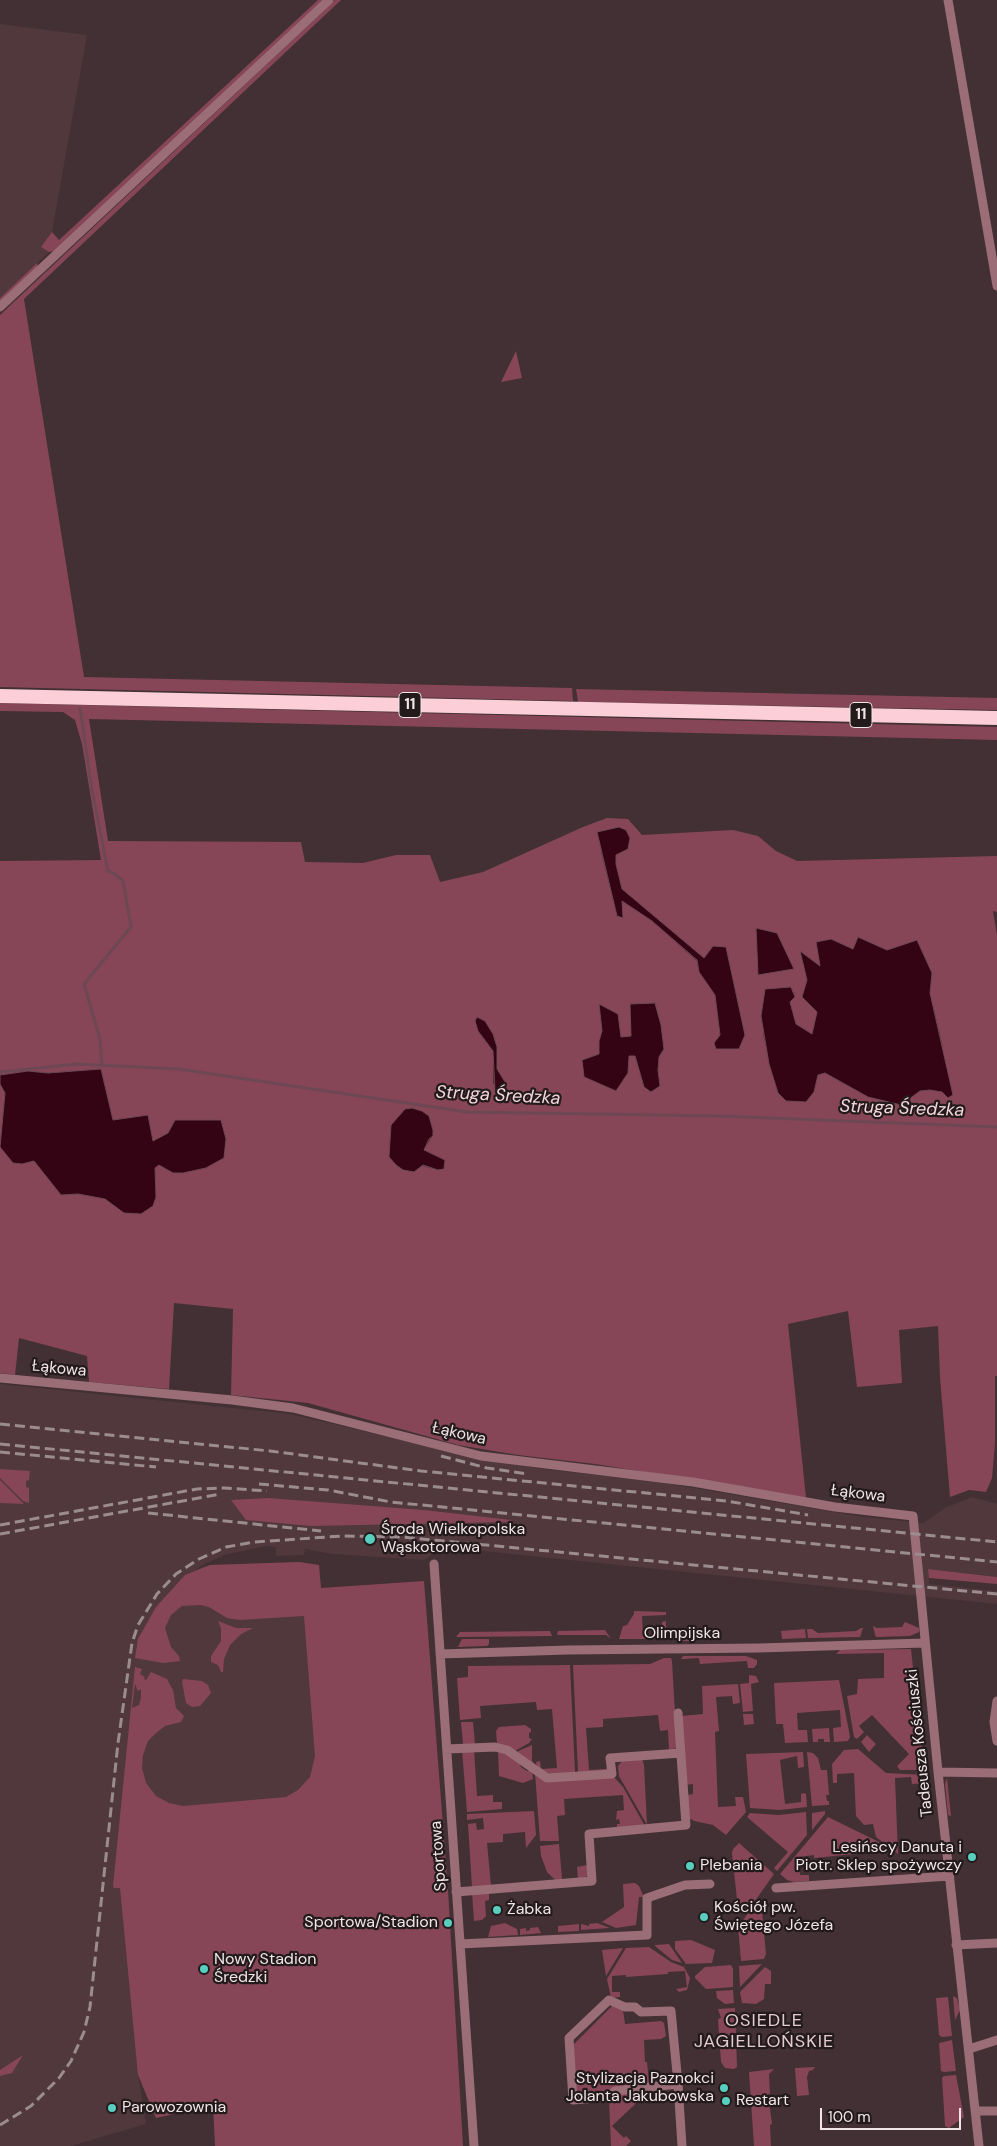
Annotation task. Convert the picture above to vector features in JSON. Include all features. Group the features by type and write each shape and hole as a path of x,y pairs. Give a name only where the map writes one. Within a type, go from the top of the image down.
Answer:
{"highway":[{"name":"11","path":"0,696 997,718"}],"street":[{"path":"0,307 329,0"},
{"path":"948,0 997,286"},
{"name":"Łąkowa","path":"0,1378 232,1400 293,1408 481,1456 693,1482 835,1507 913,1516"},
{"name":"Tadeusza Kościuszki","path":"913,1516 924,1644 979,2146"},
{"name":"Sportowa","path":"434,1564 474,2146"},
{"name":"Olimpijska","path":"440,1654 924,1644"},
{"path":"997,1702 994,1722 997,1741"},
{"path":"456,1892 592,1881 589,1834 686,1825 678,1713"},
{"path":"447,1749 495,1747 507,1750 547,1778 612,1774 610,1758 681,1753"},
{"path":"938,1772 997,1773"},
{"path":"776,1888 949,1876"},
{"path":"460,1944 647,1934 646,1898 685,1885 710,1884"},
{"path":"956,1945 997,1943"},
{"path":"678,2084 615,2091 608,2097 573,2100 569,2038 609,2000 625,2007 636,2007 641,2012 671,2011 678,2084 682,2146"},
{"path":"969,2049 997,2040"},
{"path":"976,2111 997,2111"}],"shaded area":[{"path":"318,0 323,0 56,251 49,252 41,247 52,232 59,240"},
{"path":"335,0 341,0 24,299 84,677 572,688 573,701 0,687 0,315"},
{"path":"0,24 87,35 52,232 42,247 49,252 0,298"},
{"path":"37,263 38,267 0,303 0,298"},
{"path":"516,351 522,378 501,382"},
{"path":"576,689 997,698 997,710 578,702"},
{"path":"0,703 997,727 997,740 89,719 108,841 301,842 305,862 363,863 396,855 430,855 440,882 483,872 607,818 628,819 642,835 733,830 758,836 776,851 797,861 997,856 997,912 993,911 997,935 997,1376 995,1376 995,1444 992,1478 986,1492 969,1490 950,1497 940,1377 938,1326 899,1330 902,1383 857,1387 848,1311 788,1324 806,1498 595,1464 518,1455 458,1445 308,1403 231,1395 233,1309 174,1303 169,1389 89,1382 87,1356 19,1338 15,1375 0,1373 0,1147 22,1164 34,1161 61,1195 78,1194 105,1199 124,1213 156,1197 155,1168 159,1165 173,1173 168,1133 153,1142 148,1115 113,1120 101,1069 48,1073 28,1071 0,1075 0,861 101,860 82,744 75,720 63,712 0,711","holes":["628,849 616,855 616,864 622,889 704,958 739,1049 714,1043 720,1035 715,995 699,972 697,961 652,921 622,901 617,916 601,852","858,937 932,973 930,993 942,1043 948,1098 942,1092 930,1090 920,1091 908,1099 846,1085 825,1073 818,1075 814,1092 778,1093 763,1034 794,992 795,997 790,1002 796,1024 812,1034 817,1012 802,997 807,980 801,952 820,966 831,939 853,949","618,1014 621,1037 662,1041 663,1049 659,1057 658,1070 660,1086 640,1071 635,1056 629,1055 628,1073 582,1061 599,1054 599,1041 602,1031","485,1021 493,1034 497,1047 497,1069 505,1082 493,1084 493,1051 478,1031","391,1125 433,1135 424,1150 439,1157 438,1170 389,1157"]},
{"path":"619,827 626,830 630,838 628,849 616,855 616,864 622,889 704,958 713,946 726,947 745,1035 739,1049 716,1049 714,1043 720,1035 715,995 699,972 697,960 652,921 622,901 623,918 617,916 597,832"},
{"path":"756,928 777,933 794,969 758,975"},
{"path":"858,937 887,950 917,940 932,973 930,993 953,1095 948,1098 942,1092 920,1091 901,1105 868,1097 825,1073 818,1075 814,1092 806,1102 786,1101 778,1093 769,1064 761,1016 765,989 791,987 795,997 790,1002 796,1024 812,1034 817,1012 802,997 807,980 800,951 820,966 816,942 831,939 853,949"},
{"path":"655,1003 661,1025 664,1049 659,1057 660,1086 651,1092 644,1087 635,1056 629,1056 628,1073 616,1091 584,1077 582,1060 599,1054 599,1041 602,1031 599,1004 618,1014 621,1037 631,1036 630,1004"},
{"path":"477,1017 485,1021 493,1034 497,1047 497,1069 505,1082 507,1092 504,1095 495,1091 493,1051 478,1031 475,1021"},
{"path":"101,1069 113,1120 148,1115 153,1141 168,1133 175,1120 221,1120 226,1139 224,1158 206,1168 183,1173 173,1173 159,1165 155,1168 156,1197 153,1206 141,1214 124,1213 105,1199 78,1194 61,1195 34,1161 22,1164 13,1163 0,1147 5,1093 0,1084 0,1075 28,1071 48,1073"},
{"path":"0,1084 5,1093 0,1147"},
{"path":"412,1108 422,1111 429,1116 433,1136 429,1139 424,1150 445,1160 444,1169 438,1170 423,1165 414,1172 403,1170 389,1157 391,1125 405,1109"},
{"path":"0,1384 291,1414 482,1459 550,1470 653,1481 863,1517 923,1523 945,1508 972,1497 997,1504 997,1577 929,1569 929,1584 997,1591 997,1604 443,1547 424,1560 332,1554 305,1549 304,1555 276,1556 276,1547 266,1546 225,1555 204,1564 195,1570 210,1565 299,1562 319,1565 340,1863 138,2075 146,2124 71,2146 0,2146"},
{"path":"0,1469 30,1471 29,1480 26,1481 26,1487 29,1488 29,1503 23,1501 0,1478"},
{"path":"0,1480 24,1504 0,1503"},
{"path":"268,1498 424,1510 511,1520 512,1522 311,1526 246,1520 231,1500"},
{"path":"299,1562 319,1565 321,1588 424,1581 448,1890 463,2146 215,2146 213,2105 156,2118 138,2075 120,1888 114,1888 113,1886 135,1667 142,1669 140,1674 146,1680 151,1672 167,1679 173,1690 176,1708 184,1716 181,1722 165,1726 156,1733 148,1741 143,1755 142,1768 146,1783 156,1796 169,1803 183,1806 286,1797 298,1790 310,1777 315,1756 304,1616 240,1620 227,1618 209,1607 200,1605 182,1606 171,1615 165,1628 171,1647 179,1656 180,1661 163,1663 135,1658 138,1639 156,1607 185,1575 210,1565","holes":["135,1684 138,1691 141,1689 139,1705 132,1708"]},
{"path":"928,1569 997,1577 997,1584 929,1578"},
{"path":"634,1611 666,1612 666,1615 642,1616 643,1634 650,1634 650,1639 619,1639 623,1626 627,1625"},
{"path":"218,1621 236,1628 253,1628 241,1634 230,1645 224,1659 223,1672 221,1672 218,1665 211,1662 211,1656 221,1641 221,1628"},
{"path":"666,1621 666,1639 652,1639 652,1634 662,1633 662,1622"},
{"path":"905,1622 919,1628 919,1632 910,1636 876,1637 873,1626 877,1628 902,1627"},
{"path":"863,1628 860,1637 808,1638 807,1629 812,1629 818,1633 856,1631"},
{"path":"805,1629 806,1638 782,1639 781,1631"},
{"path":"605,1630 611,1639 606,1635 557,1635 558,1631"},
{"path":"550,1631 552,1636 456,1637 460,1632"},
{"path":"678,1631 693,1631 693,1641 680,1641"},
{"path":"462,1639 489,1639 489,1644 487,1646 458,1647"},
{"path":"911,1649 924,1769 900,1770 897,1766 909,1754 872,1715 859,1726 864,1732 857,1739 854,1737 847,1696 857,1694 858,1679 884,1678 884,1653 836,1654 840,1650"},
{"path":"683,1656 746,1656 757,1660 757,1664 754,1668 748,1668 747,1661 700,1664 699,1658 681,1659"},
{"path":"664,1658 671,1658 672,1661 677,1748 669,1750 668,1730 660,1731 658,1715 603,1719 603,1727 586,1728 589,1770 606,1769 609,1766 609,1770 579,1773 573,1665 650,1664"},
{"path":"570,1665 575,1772 551,1775 537,1768 536,1762 540,1761 541,1769 557,1768 552,1709 537,1710 536,1702 480,1706 481,1718 460,1720 457,1678 468,1677 468,1666"},
{"path":"749,1675 756,1676 759,1682 751,1684 753,1711 743,1712 740,1684 749,1683"},
{"path":"183,1679 202,1681 208,1685 211,1693 200,1706 192,1707 186,1703"},
{"path":"839,1680 850,1737 848,1741 834,1742 833,1728 841,1727 840,1710 797,1713 798,1730 807,1730 808,1742 785,1743 783,1724 776,1724 774,1683"},
{"path":"738,1684 740,1703 733,1704 732,1696 716,1697 719,1731 715,1732 718,1807 736,1806 735,1797 743,1797 746,1812 726,1835 713,1825 689,1818 687,1795 693,1794 693,1784 686,1785 681,1716 703,1714 702,1686"},
{"path":"743,1714 753,1714 754,1724 744,1725"},
{"path":"461,1722 473,1722 475,1744 463,1744"},
{"path":"525,1725 531,1729 529,1738 532,1739 529,1743 515,1751 497,1743 496,1731 499,1727"},
{"path":"829,1728 830,1742 818,1739 818,1742 813,1742 812,1729"},
{"path":"867,1735 876,1744 869,1752 861,1742"},
{"path":"532,1745 532,1761 534,1764 516,1752"},
{"path":"474,1749 477,1796 493,1795 493,1802 502,1802 502,1809 467,1812 462,1750"},
{"path":"858,1749 886,1773 925,1775 925,1783 912,1784 911,1777 895,1778 898,1854 876,1837 873,1824 864,1825 856,1816 854,1773 837,1774 837,1783 833,1783 832,1764 844,1750"},
{"path":"498,1750 519,1762 521,1767 527,1771 532,1771 533,1779 523,1783 499,1776"},
{"path":"803,1752 804,1767 798,1768 797,1756 780,1760 785,1804 801,1802 801,1794 804,1793 806,1794 807,1807 780,1810 750,1808 746,1754"},
{"path":"807,1752 813,1753 818,1758 821,1770 827,1770 829,1795 826,1795 829,1805 812,1806"},
{"path":"642,1759 644,1765 647,1825 619,1776 618,1766 623,1760"},
{"path":"535,1773 614,1777 623,1787 645,1826 617,1828 617,1824 620,1824 619,1819 616,1820 617,1811 624,1810 623,1795 564,1799 565,1815 557,1816 559,1841 540,1841"},
{"path":"947,1778 951,1816 948,1815 945,1784"},
{"path":"534,1811 536,1835 526,1848 525,1832 503,1834 503,1842 487,1843 491,1885 472,1887 468,1824 476,1823 477,1830 484,1829 483,1818 467,1820 467,1814"},
{"path":"825,1811 825,1814 812,1830 812,1813"},
{"path":"806,1812 807,1835 777,1871 774,1868 788,1852 747,1817 750,1813 779,1815"},
{"path":"828,1817 877,1841 886,1848 884,1851 814,1858 814,1855 799,1857 800,1875 809,1875 809,1881 794,1882 787,1880 780,1874"},
{"path":"739,1843 774,1874 750,1908 738,1909 732,1853"},
{"path":"559,1844 562,1878 561,1880 555,1880 547,1872 541,1856 540,1846"},
{"path":"587,1865 588,1876 578,1879 577,1867"},
{"path":"635,1883 639,1886 644,1897 639,1897 636,1925 616,1928 602,1922 624,1907 623,1884"},
{"path":"489,1891 489,1900 485,1901 486,1916 482,1920 474,1921 472,1893"},
{"path":"749,1912 762,1912 766,1954 764,1959 741,1961 738,1927"},
{"path":"505,1923 517,1929 518,1935 488,1937 491,1926"},
{"path":"597,1923 610,1928 581,1930 581,1924 589,1926 589,1924"},
{"path":"579,1924 579,1931 558,1932 558,1926"},
{"path":"538,1927 541,1933 520,1935 520,1929 526,1928 526,1931 530,1930 530,1928"},
{"path":"691,1940 715,1950 712,1963 686,1964 675,1949 675,1941"},
{"path":"669,1944 682,1963 672,1960 655,1946"},
{"path":"649,1947 671,1962 684,1967 690,1978 687,1990 679,1992 676,1989 687,1987 685,1971 626,1977 626,1975 612,1976 612,1992 620,1992 620,1997 611,1998 607,1979 626,1948"},
{"path":"623,1948 606,1976 602,1950"},
{"path":"762,1964 740,1987 739,1966"},
{"path":"731,1965 733,1969 733,1987 706,1989 695,1978 705,1967"},
{"path":"765,1967 771,1971 771,1984 765,1984 764,1999 756,2004 742,2003 740,1992"},
{"path":"733,1990 734,2003 725,2004 717,1998 716,1991"},
{"path":"953,1996 957,1998 960,2010 955,2020"},
{"path":"948,1997 952,2036 942,2037 939,2035 936,1998"},
{"path":"613,2005 623,2010 625,2024 661,2021 664,2023 666,2036 661,2039 644,2040 645,2062 647,2062 649,2083 666,2082 665,2077 668,2078 669,2083 608,2094 576,2097 571,2047"},
{"path":"735,2008 737,2067 734,2069 725,2068 721,2062 718,2019 721,2018 718,2009"},
{"path":"952,2040 956,2071 944,2072 941,2071 939,2043"},
{"path":"23,2055 12,2073 0,2076 0,2070"},
{"path":"815,2067 809,2071 807,2077 809,2095 797,2096 795,2068"},
{"path":"774,2069 769,2074 770,2094 768,2094 772,2124 770,2125 771,2146 754,2146 749,2072"},
{"path":"956,2075 964,2117 949,2128 945,2126 942,2078 944,2076"},
{"path":"649,2091 612,2126 624,2138 626,2136 631,2141 626,2146 611,2146 609,2101 615,2094"}],"waterway":[{"path":"80,708 92,790 108,871 123,881 131,927 84,984 100,1039 102,1065"},
{"name":"Struga Średzka","path":"0,1072 77,1064 179,1069 467,1112 720,1116 997,1127"}],"railway":[{"path":"0,1424 270,1451 421,1471 727,1501 808,1515"},
{"path":"0,1444 997,1542"},
{"path":"0,1452 156,1467"},
{"path":"441,1456 487,1468 528,1474"},
{"path":"259,1484 328,1490 391,1502 997,1562"},
{"path":"0,1525 197,1489 225,1488 267,1491"},
{"path":"0,1534 221,1494"},
{"path":"148,1513 321,1531"},
{"path":"0,2125 31,2106 59,2078 71,2061 84,2032 90,2007 118,1743 132,1643 138,1625 157,1594 176,1574 199,1559 226,1547 254,1542 342,1536 402,1537 997,1594"}],"place":[{"name":"Środa Wielkopolska Wąskotorowa","path":"370,1539"},
{"name":"Lesińscy Danuta i Piotr. Sklep spożywczy","path":"972,1857"},
{"name":"Plebania","path":"690,1866"},
{"name":"Żabka","path":"497,1910"},
{"name":"Kościół pw. Świętego Józefa","path":"704,1917"},
{"name":"Sportowa/Stadion","path":"448,1923"},
{"name":"Nowy Stadion Średzki","path":"204,1969"},
{"name":"Stylizacja Paznokci Jolanta Jakubowska","path":"724,2088"},
{"name":"Restart","path":"726,2101"},
{"name":"Parowozownia","path":"112,2108"}],"district":[{"name":"OSIEDLE JAGIELLOŃSKIE","path":"764,2031"}]}
